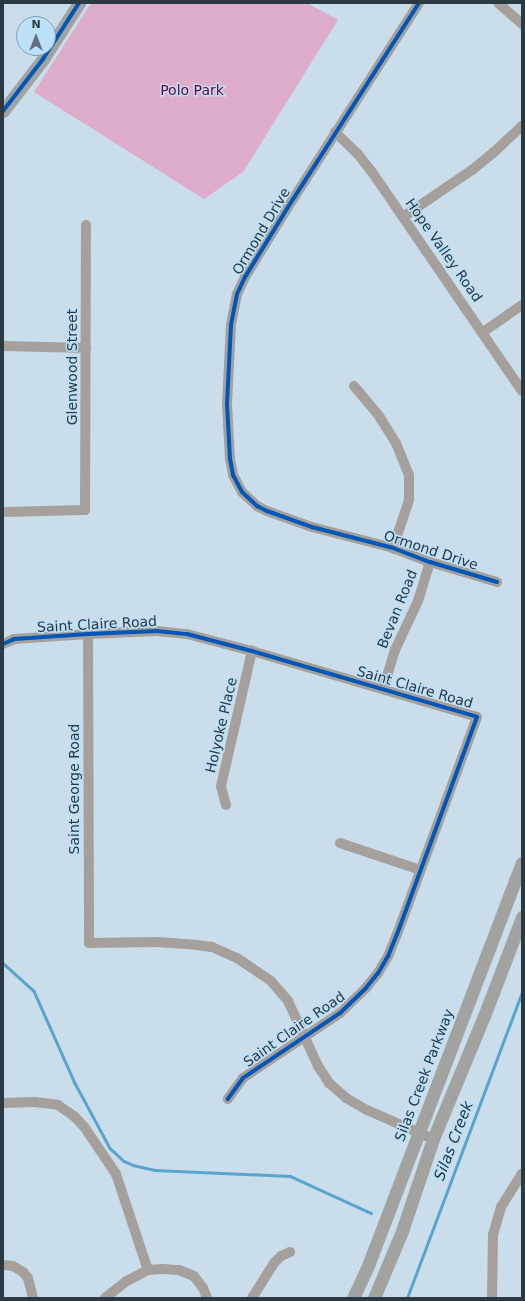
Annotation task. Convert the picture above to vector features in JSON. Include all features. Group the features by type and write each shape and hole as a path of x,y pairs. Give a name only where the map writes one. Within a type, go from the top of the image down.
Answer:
{"main road":[{"path":"3,111 43,59 79,3"},
{"name":"Silas Creek Parkway","path":"353,1298 369,1263 418,1132 436,1092 522,863"},
{"path":"374,1298 402,1231 433,1139 484,1016 522,917"}],"street":[{"name":"Ormond Drive","path":"419,3 335,132 245,277 237,294 231,325 228,365 227,412 230,459 233,475 242,492 257,506 267,512 312,527 392,548 430,562 496,582"},
{"path":"498,3 522,24"},
{"path":"403,217 472,170 494,153 522,126"},
{"name":"Hope Valley Road","path":"335,132 357,153 483,332 522,391"},
{"name":"Glenwood Street","path":"3,512 85,510 86,225"},
{"path":"483,332 522,305"},
{"path":"3,346 86,348"},
{"path":"354,386 379,416 396,443 409,476 409,500 392,548"},
{"name":"Bevan Road","path":"383,689 395,650 418,601 430,562"},
{"name":"Saint Claire Road","path":"3,644 14,639 88,634 157,631 187,634 252,651 477,717 397,934 388,956 378,973 352,1003 243,1078 228,1099"},
{"name":"Saint George Road","path":"88,634 89,943 157,942 212,947 223,951 258,971 281,992 294,1012 304,1037"},
{"name":"Holyoke Place","path":"226,805 221,786 252,651"},
{"path":"340,843 420,870"},
{"path":"304,1037 318,1066 329,1083 346,1098 367,1110 433,1139"},
{"path":"3,1102 35,1102 58,1105 74,1116 85,1128 116,1174 148,1270"},
{"path":"492,1298 493,1235 501,1207 522,1174"},
{"path":"252,1298 274,1263 281,1256 290,1252"},
{"path":"3,1265 13,1266 23,1272 31,1286 33,1298"},
{"path":"105,1298 127,1281 148,1270 163,1269 187,1272 199,1281 207,1298"}],"green space":[{"name":"Polo Park","path":"91,3 307,3 338,20 243,172 204,199 34,92"}],"waterway":[{"path":"3,963 34,991 75,1083 110,1148 124,1161 133,1165 154,1170 290,1176 371,1213"},
{"name":"Silas Creek","path":"407,1298 522,992"}],"cycle path":[{"path":"3,111 43,59 79,3"},
{"path":"419,3 293,199 245,277 237,294 231,325 227,404 230,459 233,475 242,492 257,506 267,511 312,527 393,548 430,562 497,582"},
{"path":"3,644 14,639 88,634 157,631 187,634 252,651 477,717 397,934 388,956 378,973 366,988 340,1013 243,1078 228,1099"}]}
